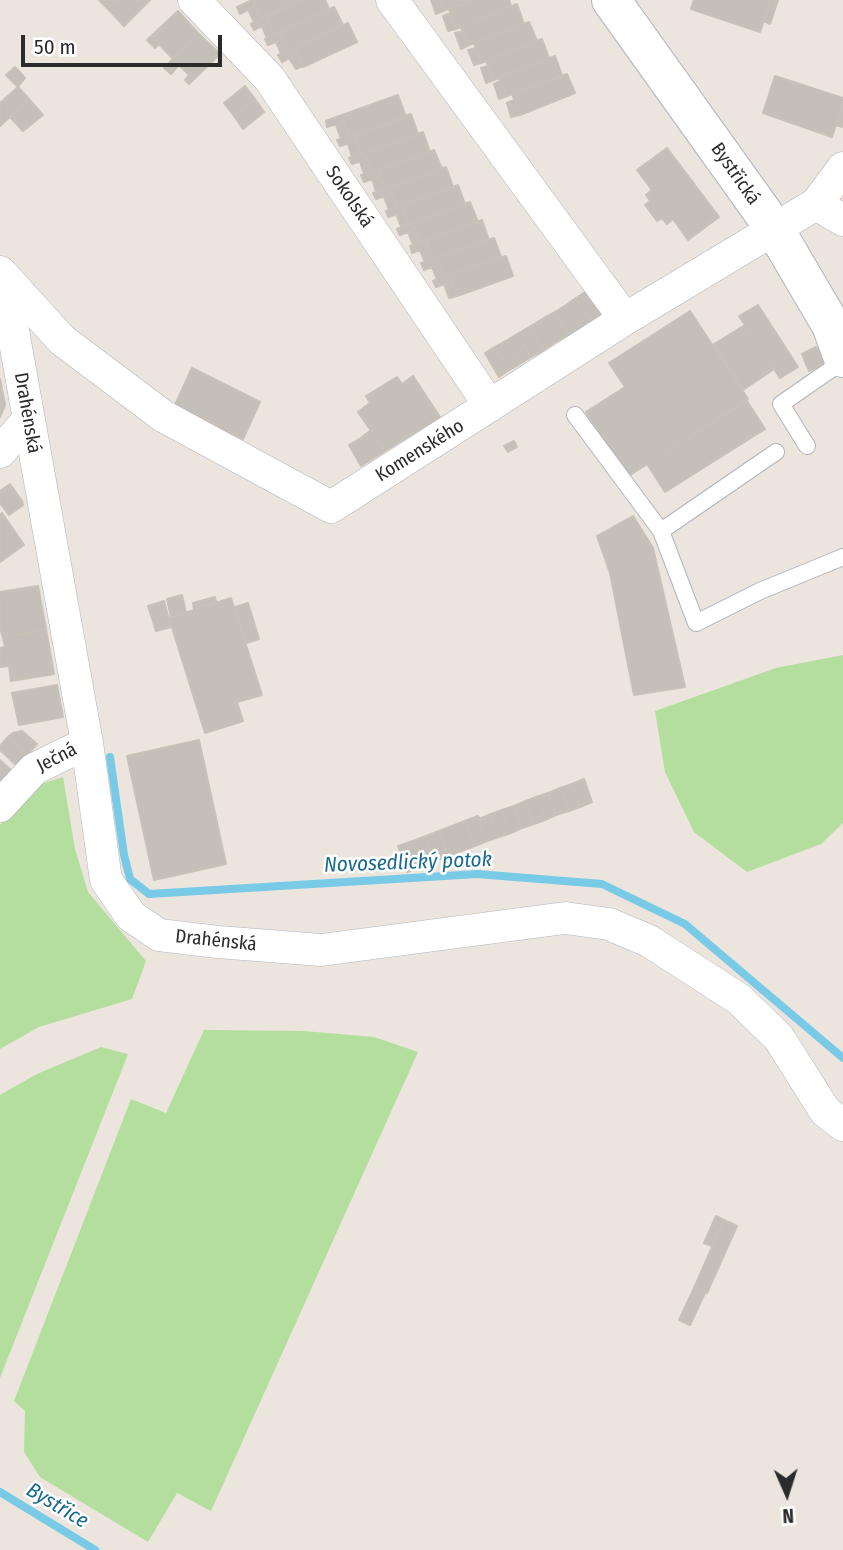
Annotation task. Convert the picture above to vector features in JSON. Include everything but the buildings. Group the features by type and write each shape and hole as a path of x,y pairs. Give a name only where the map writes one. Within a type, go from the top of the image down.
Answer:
{"street":[{"name":"Sokolská","path":"194,0 269,78 490,407"},
{"path":"391,0 625,319"},
{"name":"Bystřická","path":"611,0 774,228 831,325 843,359"},
{"name":"Komenského","path":"1,273 62,340 163,416 331,507 625,319 816,204 843,168"},
{"path":"816,204 843,220"},
{"name":"Drahénská","path":"1,273 87,743 106,880 131,916 159,935 321,950 565,918 609,924 649,941 739,999 779,1038 825,1111 843,1125"},
{"path":"0,452 28,420"},
{"name":"Ječná","path":"0,806 34,769 87,743"}],"lane":[{"path":"807,446 781,404 843,359"},
{"path":"575,415 661,531 696,623 760,591 843,557"},
{"path":"661,531 776,452"}],"green space":[{"path":"843,655 843,823 821,844 747,872 694,832 665,772 655,711 776,668"},
{"path":"63,777 75,849 88,892 146,961 132,999 39,1027 0,1049 0,825 35,786"},
{"path":"204,1030 304,1031 374,1037 418,1052 211,1511 177,1493 148,1542 40,1477 24,1452 25,1411 14,1401 131,1099 166,1113"},
{"path":"101,1047 128,1054 0,1378 0,1095 37,1074"}],"waterway":[{"name":"Novosedlický potok","path":"110,757 130,879 149,894 477,874 602,884 685,924 843,1058"},
{"name":"Bystřice","path":"0,1492 95,1550"}]}
